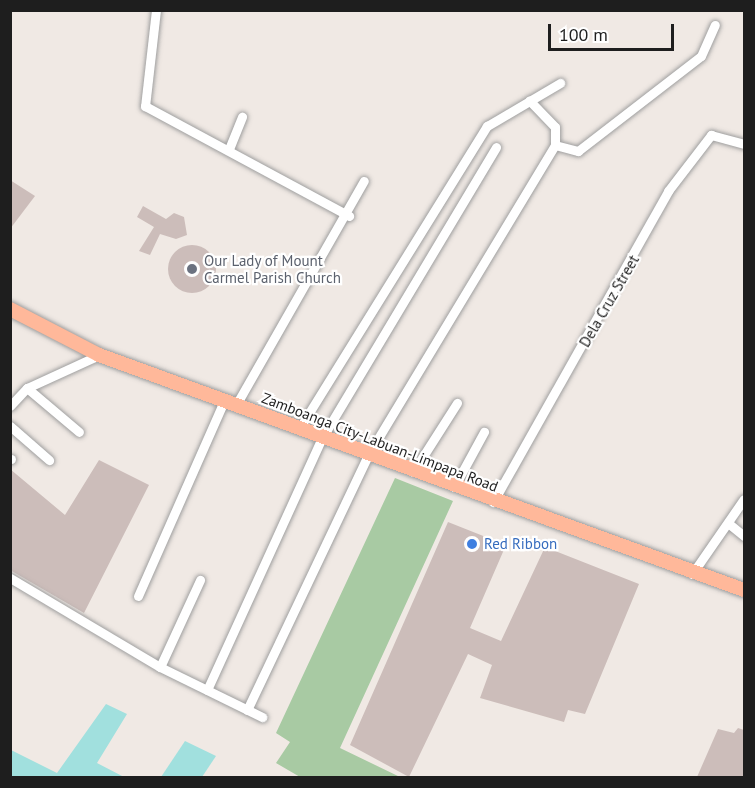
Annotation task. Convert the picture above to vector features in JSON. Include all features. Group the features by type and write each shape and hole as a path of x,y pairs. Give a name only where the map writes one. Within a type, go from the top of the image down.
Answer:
{"main road":[{"name":"Zamboanga City-Labuan-Limpapa Road","path":"10,309 99,355 493,502 692,574 744,590"}],"street":[{"path":"156,10 144,104 349,216"},
{"path":"555,145 578,151 701,56 715,25"},
{"path":"299,429 487,126 560,83"},
{"path":"247,710 368,455 555,145 554,125 529,100"},
{"path":"229,149 242,116"},
{"name":"Dela Cruz Street","path":"493,502 660,203 711,135 744,144"},
{"path":"207,690 322,438 496,147"},
{"path":"138,596 230,403 349,216 364,181"},
{"path":"10,406 27,388 99,355"},
{"path":"27,388 79,432"},
{"path":"413,472 457,403"},
{"path":"10,426 49,460"},
{"path":"454,487 484,432"},
{"path":"692,574 744,499"},
{"path":"728,523 744,536"},
{"path":"10,578 160,667 262,717"},
{"path":"160,667 200,580"}],"green space":[{"path":"395,478 453,501 340,748 400,777 300,777 276,763 290,742 276,733"}],"water":[{"path":"106,704 127,714 97,763 124,777 11,777 11,750 57,773"},
{"path":"185,741 216,756 202,777 161,777"}],"building":[{"path":"10,180 35,196 10,229"},
{"path":"143,206 166,219 174,213 184,217 187,235 176,239 160,234 150,255 139,251 154,227 137,217"},
{"name":"Our Lady of Mount Carmel Parish Church","path":"192,245 209,252 216,269 209,286 192,293 175,286 168,269 175,252"},
{"path":"99,460 149,485 84,613 10,570 10,469 65,515"},
{"path":"448,522 506,545 470,628 501,641 545,547 639,584 585,714 568,710 564,722 480,698 492,665 468,654 409,777 350,745"},
{"path":"738,728 744,730 744,777 697,777 718,729 734,733"}],"place":[{"name":"Our Lady of Mount Carmel Parish Church","path":"192,269"},
{"name":"Red Ribbon","path":"472,544"}]}
